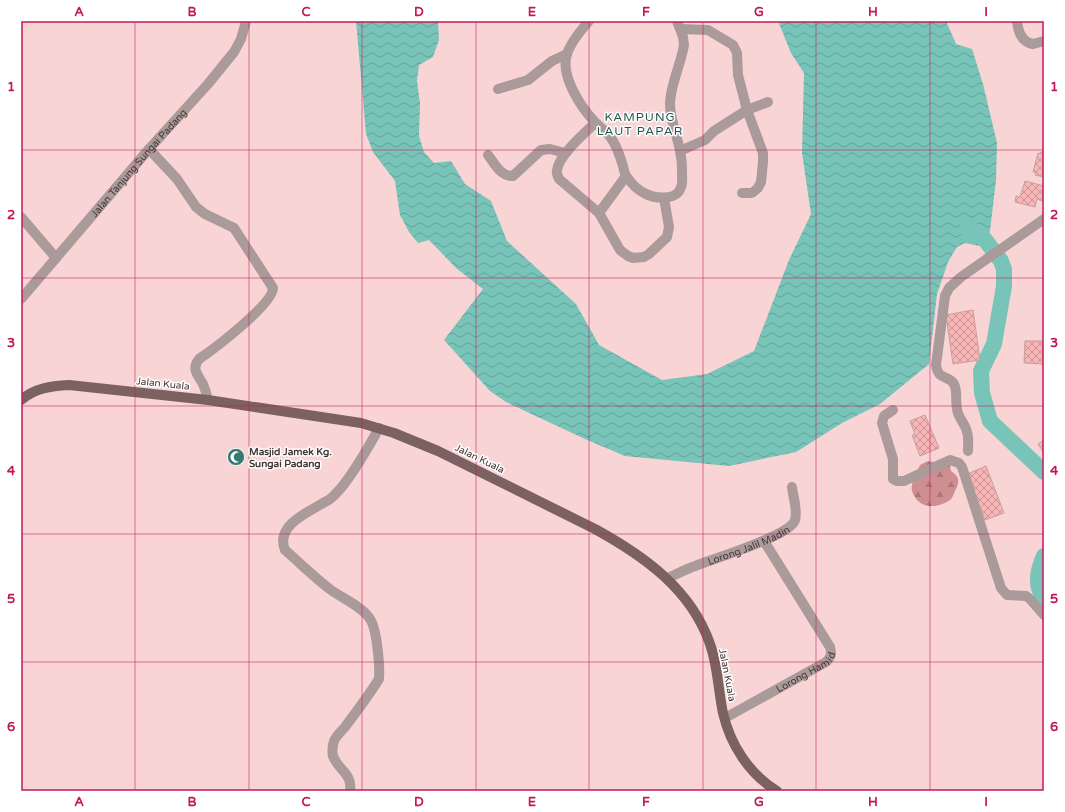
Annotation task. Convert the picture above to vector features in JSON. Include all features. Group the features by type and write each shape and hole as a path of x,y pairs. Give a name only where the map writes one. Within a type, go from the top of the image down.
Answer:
{"main road":[{"name":"Jalan Kuala","path":"21,400 37,389 69,385 208,400 361,423 380,428 438,451 595,529 637,554 668,578 694,609 710,644 719,679 727,728 743,758 762,780 777,791"}],"street":[{"name":"Jalan Tanjung Sungai Padang","path":"21,299 149,149 208,84 234,52 241,39 246,21"},
{"path":"589,21 570,46 567,54 567,74 571,86 585,111 595,123 609,134 614,142 626,176 639,190 656,198 676,195 681,188 681,157 670,112 670,102 682,55 683,37 679,25 708,30 733,45 737,53 738,75 747,110 763,153 763,162 758,188 752,193 742,193"},
{"path":"1018,21 1020,34 1024,40 1033,44 1044,42"},
{"path":"498,88 528,80 552,61 567,54"},
{"path":"680,151 705,140 714,131 747,110 768,102"},
{"path":"595,123 565,153 557,169 556,175 599,213 623,253 633,258 644,257 665,240 669,234 669,227 664,198"},
{"path":"149,149 177,179 196,207 205,214 234,228 272,285 272,295 249,320 196,363 195,371 204,385 208,400"},
{"path":"488,155 502,173 513,176 541,150 565,153"},
{"path":"599,213 626,176"},
{"path":"21,217 56,258"},
{"path":"968,451 967,431 958,416 956,409 956,390 950,380 940,375 937,371 936,365 943,301 949,288 961,276 1044,219"},
{"path":"893,410 886,414 882,420 893,459 893,479 897,481 904,481 950,460 959,463 962,467 1001,588 1007,595 1026,596 1044,616"},
{"path":"350,791 351,785 349,778 334,758 332,751 333,743 336,736 379,679 374,628 370,619 365,613 331,590 285,550 283,538 291,524 312,509 329,500 342,487 380,428"},
{"name":"Lorong Jalil Madin","path":"668,578 689,568 764,541 791,526 795,521 796,513 792,487"},
{"name":"Lorong Hamid","path":"725,718 826,662 830,658 832,652 764,541"}],"green space":[{"path":"928,461 950,465 951,471 958,479 952,498 940,505 930,506 921,503 914,496 912,491 913,482 920,465"}],"water":[{"path":"356,21 438,21 439,40 433,57 419,65 417,81 420,103 419,136 424,152 434,163 451,161 465,184 491,201 507,241 576,304 599,345 662,380 707,374 754,351 789,260 811,214 802,153 804,73 791,53 778,21 946,21 956,44 972,49 983,84 997,143 996,180 990,231 979,246 965,243 957,247 948,262 937,294 929,364 880,404 842,423 796,452 729,466 625,456 506,402 490,391 444,340 483,289 456,268 429,240 418,243 409,232 400,215 395,181 373,152 366,134"}],"building":[{"path":"1041,152 1044,152 1044,177 1035,175 1036,172 1033,172 1038,153 1040,154"},
{"path":"1025,181 1044,186 1042,201 1037,199 1035,207 1015,202 1016,196 1020,197"},
{"path":"973,310 980,360 953,364 946,315"},
{"path":"1025,341 1044,341 1044,364 1024,363"},
{"path":"925,415 939,448 920,456 912,435 915,434 910,421"},
{"path":"1044,440 1044,453 1038,444"},
{"path":"986,466 1004,513 985,520 967,474"}],"waterway":[{"path":"967,229 980,233 1001,261 1004,269 1004,286 994,344 981,371 982,393 990,421 1044,472"},
{"path":"1044,556 1038,577 1039,588 1044,598"}],"place":[{"name":"Masjid Jamek Kg. Sungai Padang","path":"236,457"}],"district":[{"name":"KAMPUNG LAUT PAPAR","path":"640,124"}]}
